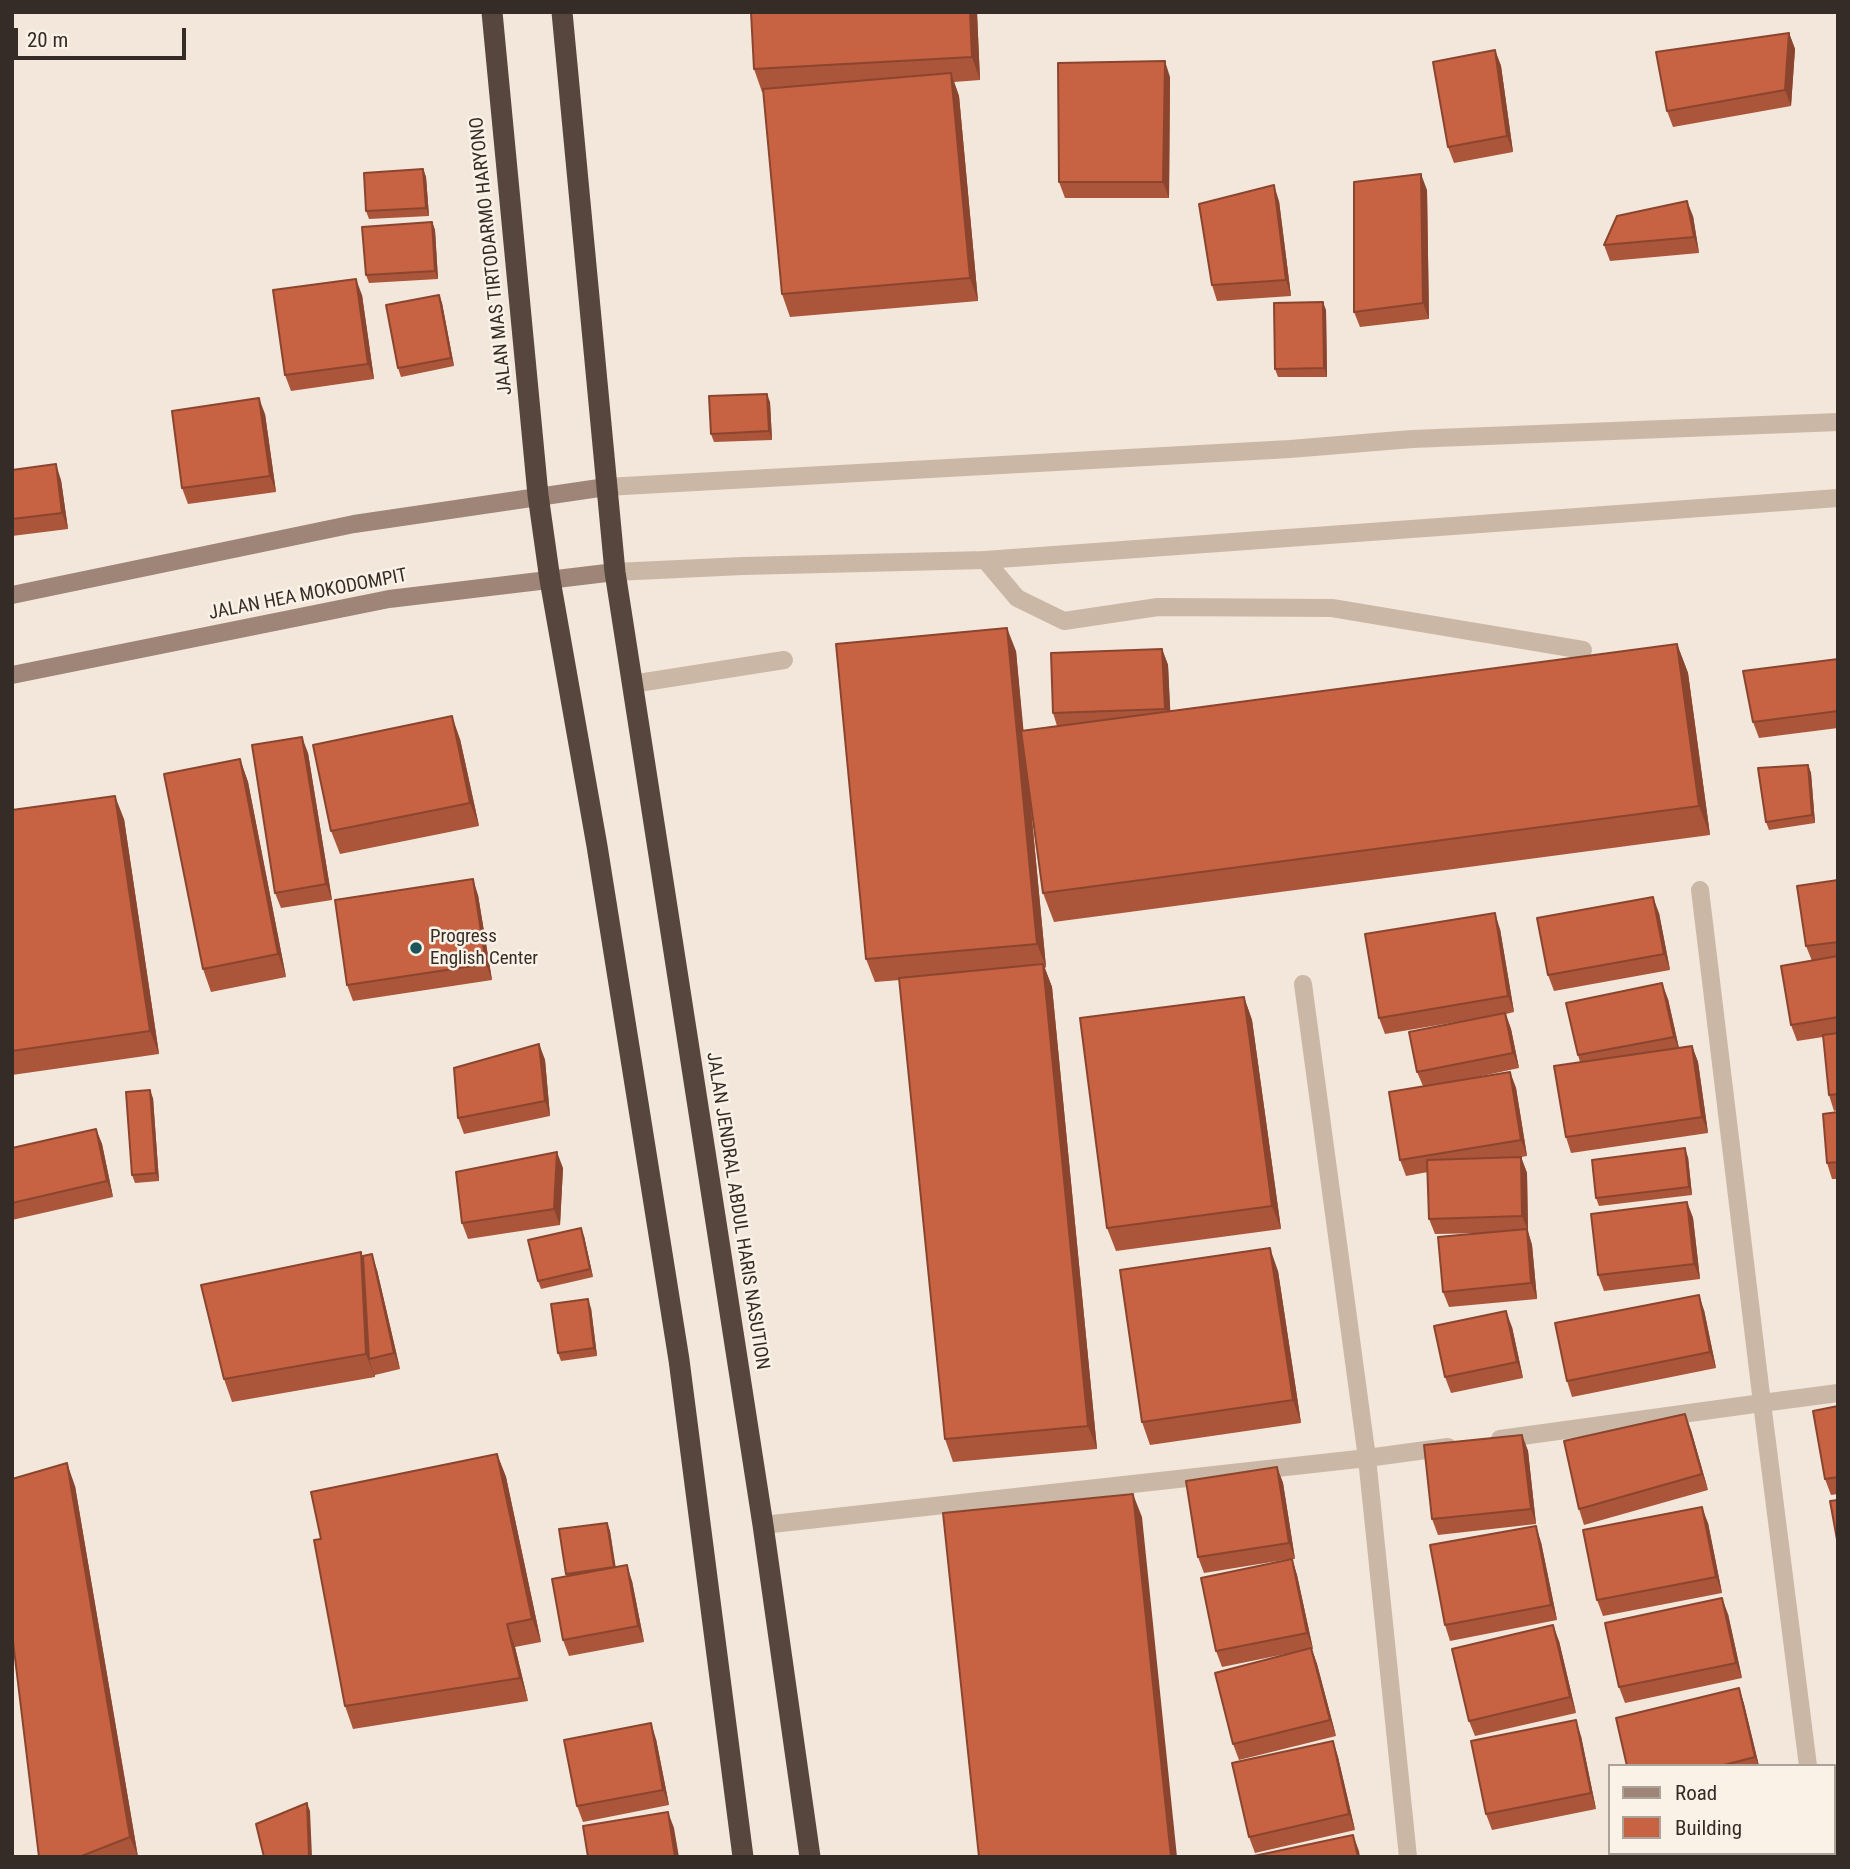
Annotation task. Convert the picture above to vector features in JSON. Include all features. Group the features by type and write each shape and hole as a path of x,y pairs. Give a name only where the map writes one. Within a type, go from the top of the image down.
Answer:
{"highway":[{"name":"JALAN MAS TIRTODARMO HARYONO","path":"492,12 538,495 550,580"},
{"path":"562,12 606,487"},
{"name":"JALAN JENDRAL ABDUL HARIS NASUTION","path":"606,487 615,572 763,1525 810,1857"},
{"path":"550,580 599,860 679,1360 743,1857"}],"street":[{"path":"12,594 354,524 606,487 1276,450 1412,439 1838,422"},
{"path":"615,572 743,565 985,560 1838,498"},
{"path":"985,560 1017,598 1064,621 1158,607 1332,608 1583,650"},
{"name":"JALAN HEA MOKODOMPIT","path":"12,675 389,599 615,572"},
{"path":"632,684 784,660"},
{"path":"1700,890 1808,1764"},
{"path":"1303,984 1367,1458 1408,1857"},
{"path":"763,1525 1367,1458 1838,1393"}],"building":[{"path":"751,12 970,12 972,57 754,69"},
{"path":"1789,33 1785,90 1667,111 1656,52"},
{"path":"1495,50 1507,136 1448,147 1433,62"},
{"path":"1165,61 1163,182 1059,182 1058,63"},
{"path":"951,73 970,278 782,294 763,89"},
{"path":"423,169 426,208 366,211 364,173"},
{"path":"1421,174 1423,303 1354,312 1354,182"},
{"path":"1274,185 1286,280 1212,285 1199,204"},
{"path":"1687,201 1694,237 1604,245 1617,216"},
{"path":"432,222 435,271 366,275 362,227"},
{"path":"356,279 368,364 285,375 273,290"},
{"path":"439,295 451,358 398,368 386,305"},
{"path":"1323,302 1324,368 1275,369 1274,303"},
{"path":"767,394 769,431 711,434 709,396"},
{"path":"259,398 270,476 182,488 172,411"},
{"path":"56,464 62,513 12,519 12,470"},
{"path":"1007,628 1037,944 866,959 836,644"},
{"path":"1677,644 1699,806 1043,893 1021,731"},
{"path":"1162,649 1165,709 1053,713 1051,653"},
{"path":"1838,659 1838,711 1753,722 1743,671"},
{"path":"452,716 470,803 331,831 313,745"},
{"path":"302,737 326,884 275,893 252,745"},
{"path":"240,759 278,954 203,969 164,774"},
{"path":"1808,765 1812,815 1766,822 1758,768"},
{"path":"115,796 150,1031 12,1051 12,810"},
{"name":"Progress English Center","path":"473,879 486,964 347,985 335,900"},
{"path":"1838,880 1838,942 1806,946 1797,886"},
{"path":"1653,897 1664,954 1548,975 1537,918"},
{"path":"1495,913 1508,996 1379,1018 1365,934"},
{"path":"1838,956 1838,1017 1791,1025 1781,966"},
{"path":"1043,964 1088,1426 945,1439 899,978"},
{"path":"1662,983 1674,1037 1578,1055 1566,1003"},
{"path":"1244,997 1272,1206 1107,1228 1080,1018"},
{"path":"1505,1013 1513,1053 1417,1072 1409,1032"},
{"path":"1838,1033 1838,1094 1829,1095 1823,1035"},
{"path":"539,1044 545,1101 458,1118 454,1068"},
{"path":"1692,1046 1702,1117 1566,1137 1554,1066"},
{"path":"1510,1072 1521,1140 1400,1160 1389,1092"},
{"path":"150,1090 156,1173 132,1175 126,1092"},
{"path":"1838,1112 1838,1162 1827,1163 1823,1114"},
{"path":"96,1129 107,1181 12,1203 12,1148"},
{"path":"1685,1148 1689,1187 1596,1198 1592,1160"},
{"path":"557,1152 554,1209 462,1223 456,1172"},
{"path":"1521,1157 1522,1216 1429,1219 1427,1160"},
{"path":"1687,1202 1694,1264 1598,1275 1591,1214"},
{"path":"581,1228 590,1269 538,1281 528,1240"},
{"path":"1527,1229 1531,1283 1443,1292 1438,1237"},
{"path":"1270,1248 1293,1400 1142,1422 1120,1270"},
{"path":"361,1252 366,1354 224,1379 201,1285"},
{"path":"372,1254 394,1353 369,1359 363,1256"},
{"path":"1699,1295 1710,1352 1567,1381 1555,1323"},
{"path":"588,1299 594,1348 558,1353 551,1304"},
{"path":"1506,1311 1517,1362 1445,1377 1434,1326"},
{"path":"1838,1406 1838,1477 1825,1479 1813,1411"},
{"path":"1685,1414 1702,1474 1579,1509 1564,1441"},
{"path":"1522,1435 1531,1509 1432,1519 1424,1445"},
{"path":"497,1454 532,1619 507,1624 520,1678 345,1706 314,1540 321,1539 311,1492"},
{"path":"67,1463 130,1837 79,1857 39,1857 12,1633 12,1479"},
{"path":"1277,1467 1289,1543 1198,1557 1186,1481"},
{"path":"1133,1494 1171,1857 979,1857 943,1513"},
{"path":"1838,1500 1838,1545 1830,1501"},
{"path":"1702,1507 1716,1577 1597,1600 1583,1530"},
{"path":"607,1523 614,1567 566,1574 559,1529"},
{"path":"1536,1526 1551,1605 1445,1625 1430,1545"},
{"path":"1292,1559 1307,1633 1216,1651 1201,1578"},
{"path":"627,1565 638,1626 563,1640 552,1579"},
{"path":"1722,1598 1736,1663 1619,1687 1605,1623"},
{"path":"1553,1625 1570,1697 1469,1721 1452,1649"},
{"path":"1311,1648 1330,1720 1233,1744 1215,1673"},
{"path":"1739,1688 1755,1757 1728,1764 1627,1764 1616,1718"},
{"path":"1576,1720 1591,1793 1486,1814 1471,1741"},
{"path":"651,1723 663,1790 577,1806 564,1740"},
{"path":"1333,1741 1349,1814 1249,1837 1232,1763"},
{"path":"307,1803 309,1857 264,1857 256,1824"},
{"path":"668,1812 675,1857 588,1857 583,1826"},
{"path":"1353,1835 1358,1857 1254,1857 1254,1856"}],"place":[{"name":"Progress English Center","path":"416,948"}]}
